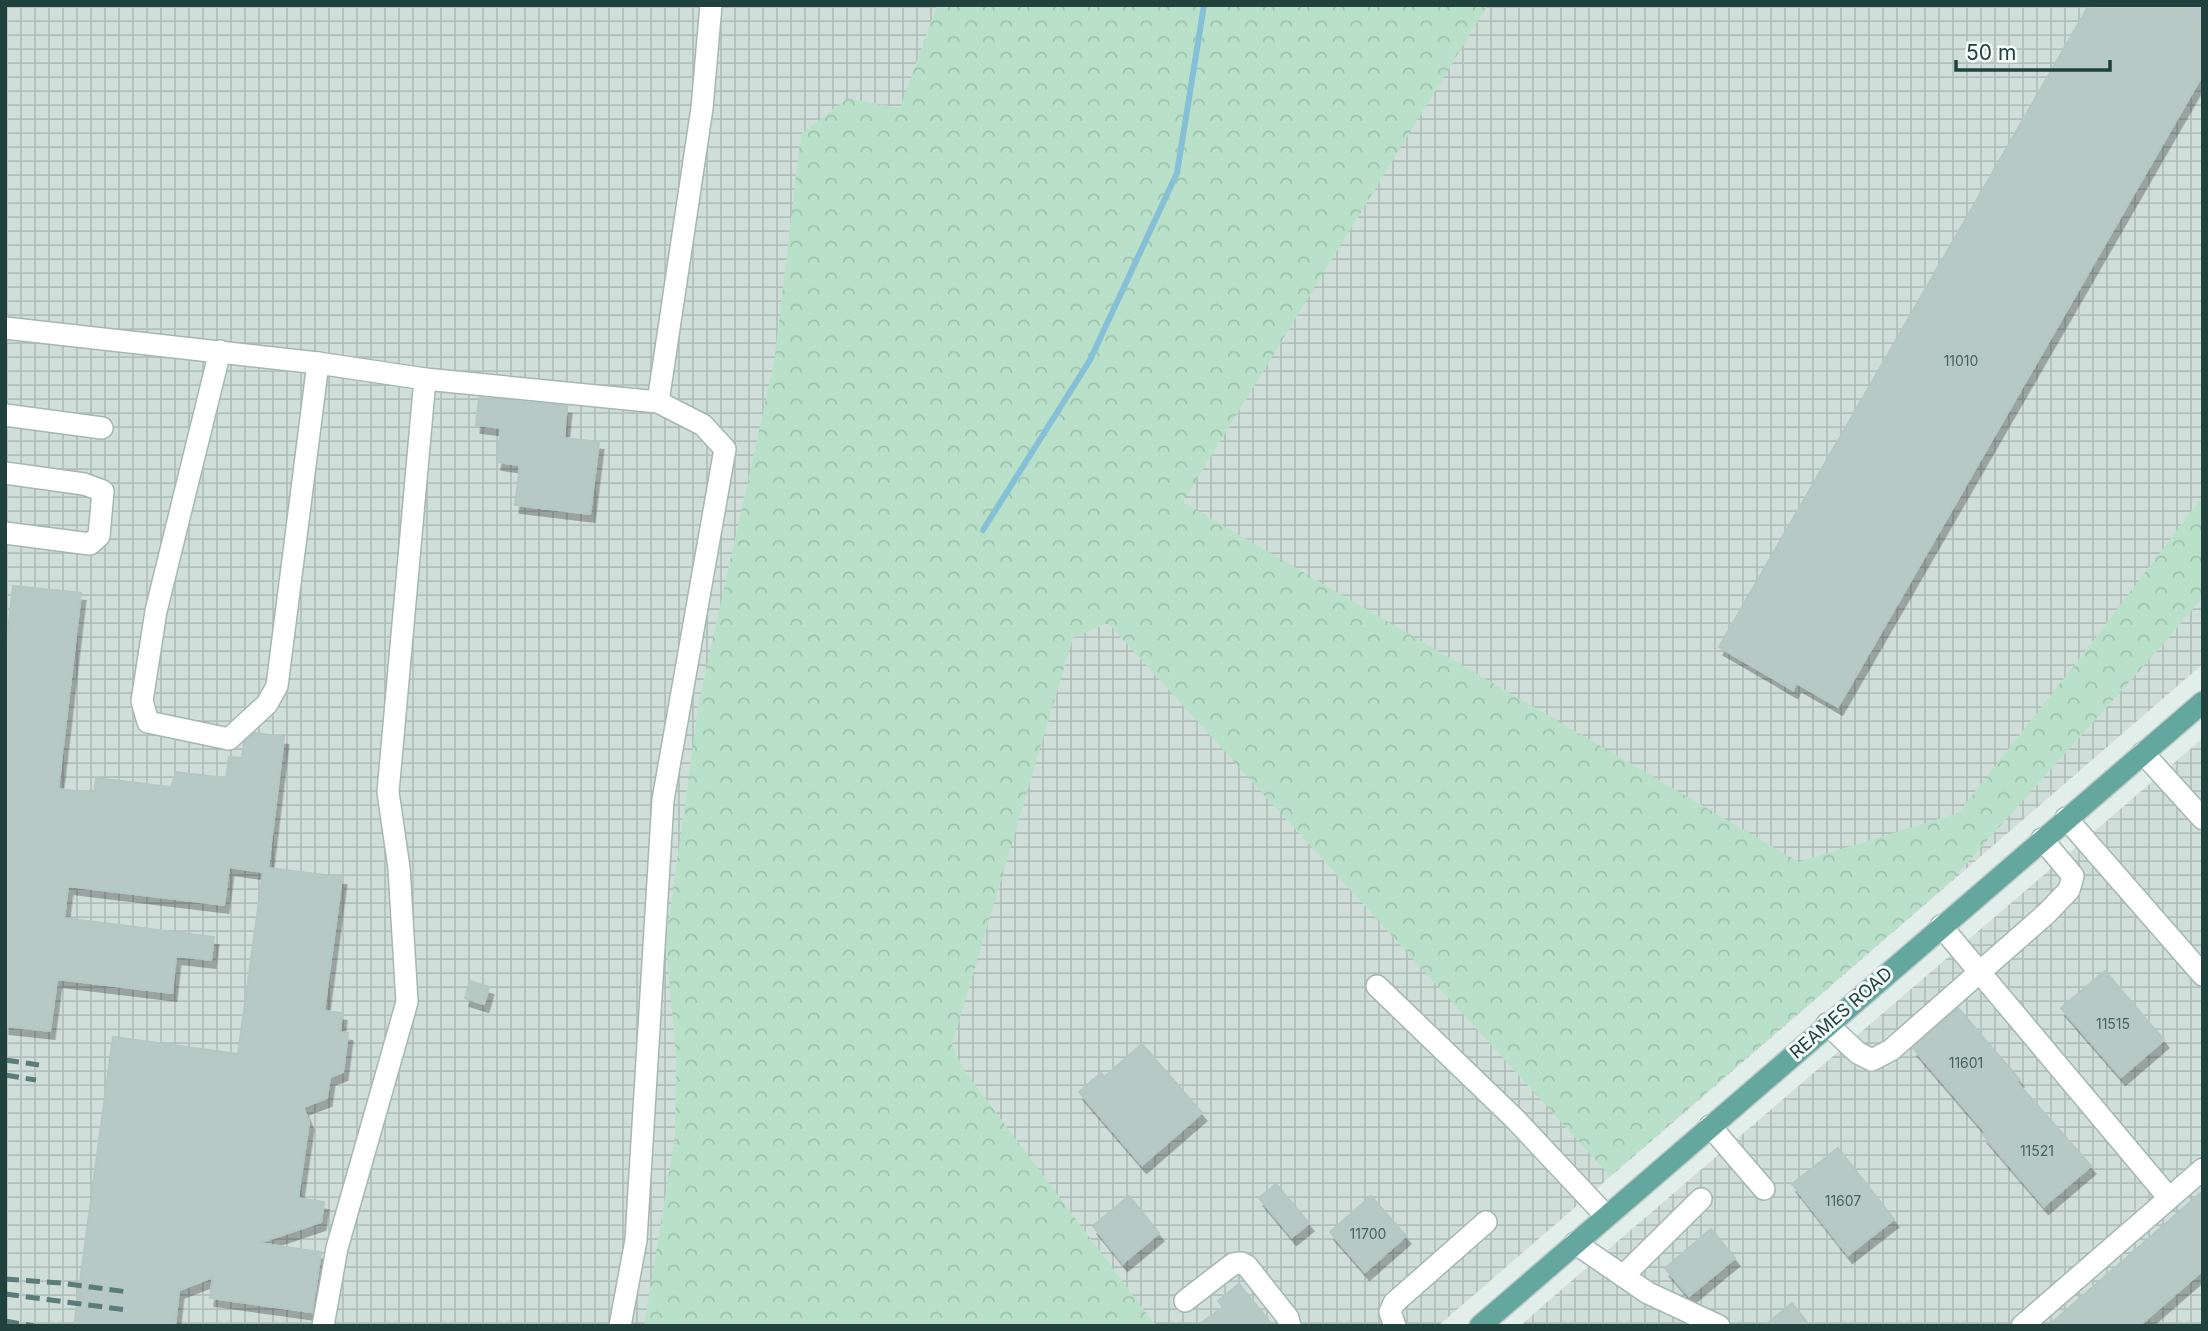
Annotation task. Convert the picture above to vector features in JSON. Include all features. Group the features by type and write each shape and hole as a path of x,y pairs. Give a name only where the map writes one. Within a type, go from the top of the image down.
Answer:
{"main road":[{"name":"REAMES ROAD","path":"1480,1326 2203,702"}],"lane":[{"path":"658,402 702,108 711,5"},
{"path":"5,328 220,351 425,379 658,402 703,425 725,449 663,800 636,1240 620,1326"},
{"path":"220,351 156,611 142,701 148,722 229,739 267,704 277,686 318,363"},
{"path":"323,1326 337,1248 407,1002 399,868 388,792 425,379"},
{"path":"5,415 102,428"},
{"path":"5,473 84,484 103,491 99,536 90,544 5,533"},
{"path":"2143,753 2203,819"},
{"path":"2066,818 2203,975"},
{"path":"1827,1024 1858,1053 1872,1060 1891,1050 2047,913 2069,890 2073,876 2042,839"},
{"path":"1941,926 2169,1198"},
{"path":"1377,986 1516,1120 1606,1216"},
{"path":"1710,1126 1764,1189"},
{"path":"2022,1326 2203,1169"},
{"path":"1623,1276 1701,1199"},
{"path":"1395,1326 1390,1312 1394,1303 1486,1222"},
{"path":"1575,1243 1648,1293 1719,1326"},
{"path":"1185,1301 1233,1264 1241,1263 1247,1266 1280,1307 1290,1326"}],"shaded area":[{"path":"5,5 2203,5 2203,664 1438,1326 5,1326"},
{"path":"2203,738 2203,1326 1520,1326 1554,1296"}],"green space":[{"path":"937,5 1488,5 1183,502 1799,862 1958,813 2203,496 2203,597 1950,882 1610,1176 1108,623 1073,638 952,1045 964,1070 1156,1326 644,1326 675,1136 676,1058 666,941 699,701 774,363 801,134 848,98 900,108"}],"building":[{"path":"2089,5 2203,5 2203,74 1838,707 1796,683 1793,690 1719,647"},
{"path":"479,398 567,406 564,438 599,442 590,514 515,505 520,465 497,462 501,428 476,425"},
{"path":"13,586 81,593 58,789 94,793 96,778 171,787 176,772 226,778 229,757 242,758 244,743 255,733 284,737 268,868 342,877 324,1011 342,1013 340,1032 348,1033 343,1072 330,1077 327,1098 303,1107 309,1122 298,1198 324,1202 321,1222 258,1243 321,1252 312,1312 210,1298 213,1277 179,1290 175,1326 74,1326 113,1037 238,1054 263,872 229,867 224,905 68,886 64,918 214,937 211,960 176,956 172,993 57,979 50,1031 5,1026 5,654"},
{"path":"2105,971 2164,1040 2121,1077 2061,1008"},
{"path":"470,981 489,987 484,1004 465,998"},
{"path":"1958,1008 2019,1079 2016,1081 2091,1166 2044,1206 1913,1048"},
{"path":"1142,1044 1202,1113 1142,1165 1079,1092 1101,1073 1104,1077"},
{"path":"1838,1148 1894,1219 1848,1255 1792,1184"},
{"path":"1276,1184 1309,1223 1292,1237 1259,1198"},
{"path":"2203,1191 2203,1270 2139,1326 2048,1326"},
{"path":"1129,1196 1159,1233 1123,1263 1093,1226"},
{"path":"1371,1196 1406,1236 1365,1272 1330,1232"},
{"path":"1711,1229 1735,1258 1689,1296 1665,1268"},
{"path":"1239,1284 1273,1326 1197,1326 1223,1307 1218,1301"},
{"path":"1792,1303 1810,1326 1764,1326"}],"waterway":[{"path":"983,530 1090,360 1177,173 1204,5"}],"railway":[{"path":"5,1060 39,1065"},
{"path":"5,1075 36,1080"},
{"path":"5,1279 128,1292"},
{"path":"5,1294 127,1310"},
{"path":"5,1321 34,1326"}]}
